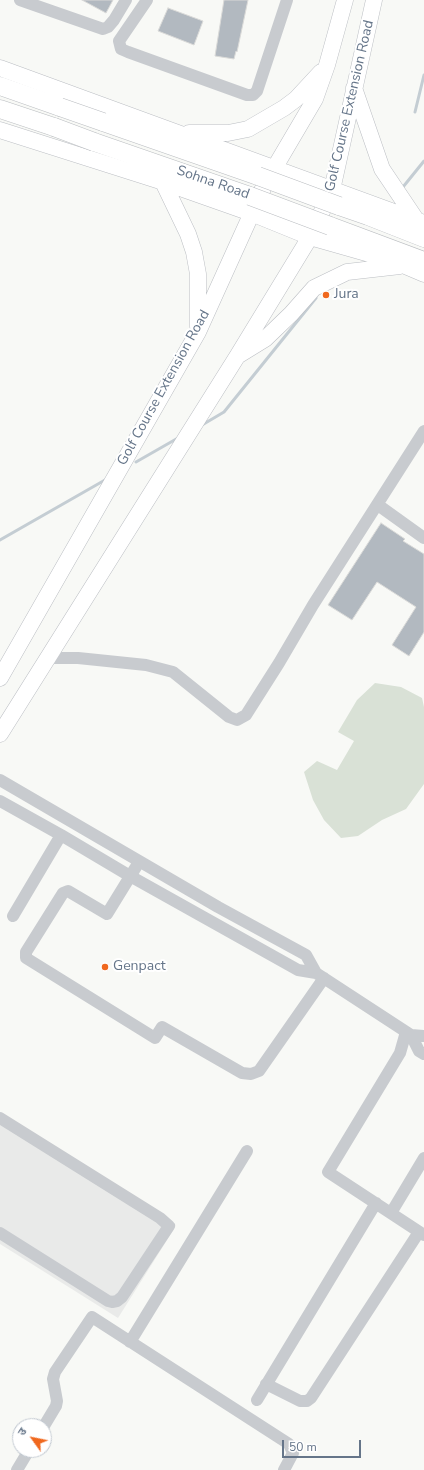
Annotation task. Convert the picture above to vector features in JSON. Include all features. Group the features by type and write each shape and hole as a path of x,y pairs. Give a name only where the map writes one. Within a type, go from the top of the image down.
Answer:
{"highway":[{"name":"Sohna Road","path":"0,86 258,176 424,238"},
{"name":"Sohna Road","path":"0,109 94,142 250,204 330,226 424,261"}],"main road":[{"name":"Golf Course Extension Road","path":"0,678 198,332 250,204 274,168 315,99 327,65 345,0"},
{"name":"Golf Course Extension Road","path":"0,734 238,356 310,237 332,190 374,0"},
{"path":"178,133 228,133 248,129 284,108 296,99 327,65"},
{"path":"0,68 420,222"},
{"path":"354,88 382,169 420,222"},
{"path":"66,152 85,98"},
{"path":"0,130 162,182 250,204 310,237 391,260 424,274"},
{"path":"162,182 188,234 194,252 198,274 198,332"},
{"path":"238,356 265,339 291,314 314,288 347,272 404,266"}],"street":[{"path":"20,0 45,4 103,29 108,27 114,20 126,0"},
{"path":"146,0 119,41 121,49 247,95 253,95 257,91 286,0"},
{"path":"47,658 85,658 146,665 173,672 229,717 238,720 246,715 280,663 313,605 424,432"},
{"path":"378,505 424,538"},
{"path":"0,780 139,862 306,955 320,975"},
{"path":"0,801 298,970 320,975 409,1034 424,1036"},
{"path":"12,916 61,835"},
{"path":"98,857 106,842"},
{"path":"139,862 107,914 68,891 63,893 26,952 26,958 155,1038 162,1027 242,1073 251,1074 259,1071 320,975"},
{"path":"409,1034 419,1051 424,1054"},
{"path":"266,1384 300,1401 307,1401 311,1398 422,1233 328,1172 400,1053 409,1034"},
{"path":"0,1118 160,1218 169,1226 122,1297 117,1301 112,1302 108,1301 0,1233"},
{"path":"130,1342 247,1151"},
{"path":"391,1213 424,1158"},
{"path":"257,1400 376,1203"},
{"path":"49,1418 56,1406 57,1401 53,1379 55,1372 92,1317 289,1444 293,1453 284,1470"},
{"path":"17,1470 24,1458"}],"shaded area":[{"path":"375,683 401,687 422,698 424,707 424,784 406,809 382,820 358,836 341,838 324,820 313,800 304,772 317,761 337,770 354,741 338,732 357,700"},
{"path":"0,1120 174,1229 118,1318 0,1244"}],"building":[{"path":"82,0 113,0 106,13"},
{"path":"224,0 248,0 237,52 236,51 234,59 215,56"},
{"path":"168,8 203,21 194,45 158,31"},
{"path":"381,523 405,539 403,541 424,554 424,632 409,656 392,645 416,607 377,582 352,620 328,605"}],"waterway":[{"path":"415,112 424,75"},
{"path":"403,187 424,161"},
{"path":"202,425 224,412 316,298"},
{"path":"136,462 178,438"},
{"path":"0,540 105,480"}],"place":[{"name":"Jura","path":"326,295"},
{"name":"Genpact","path":"105,967"}]}
